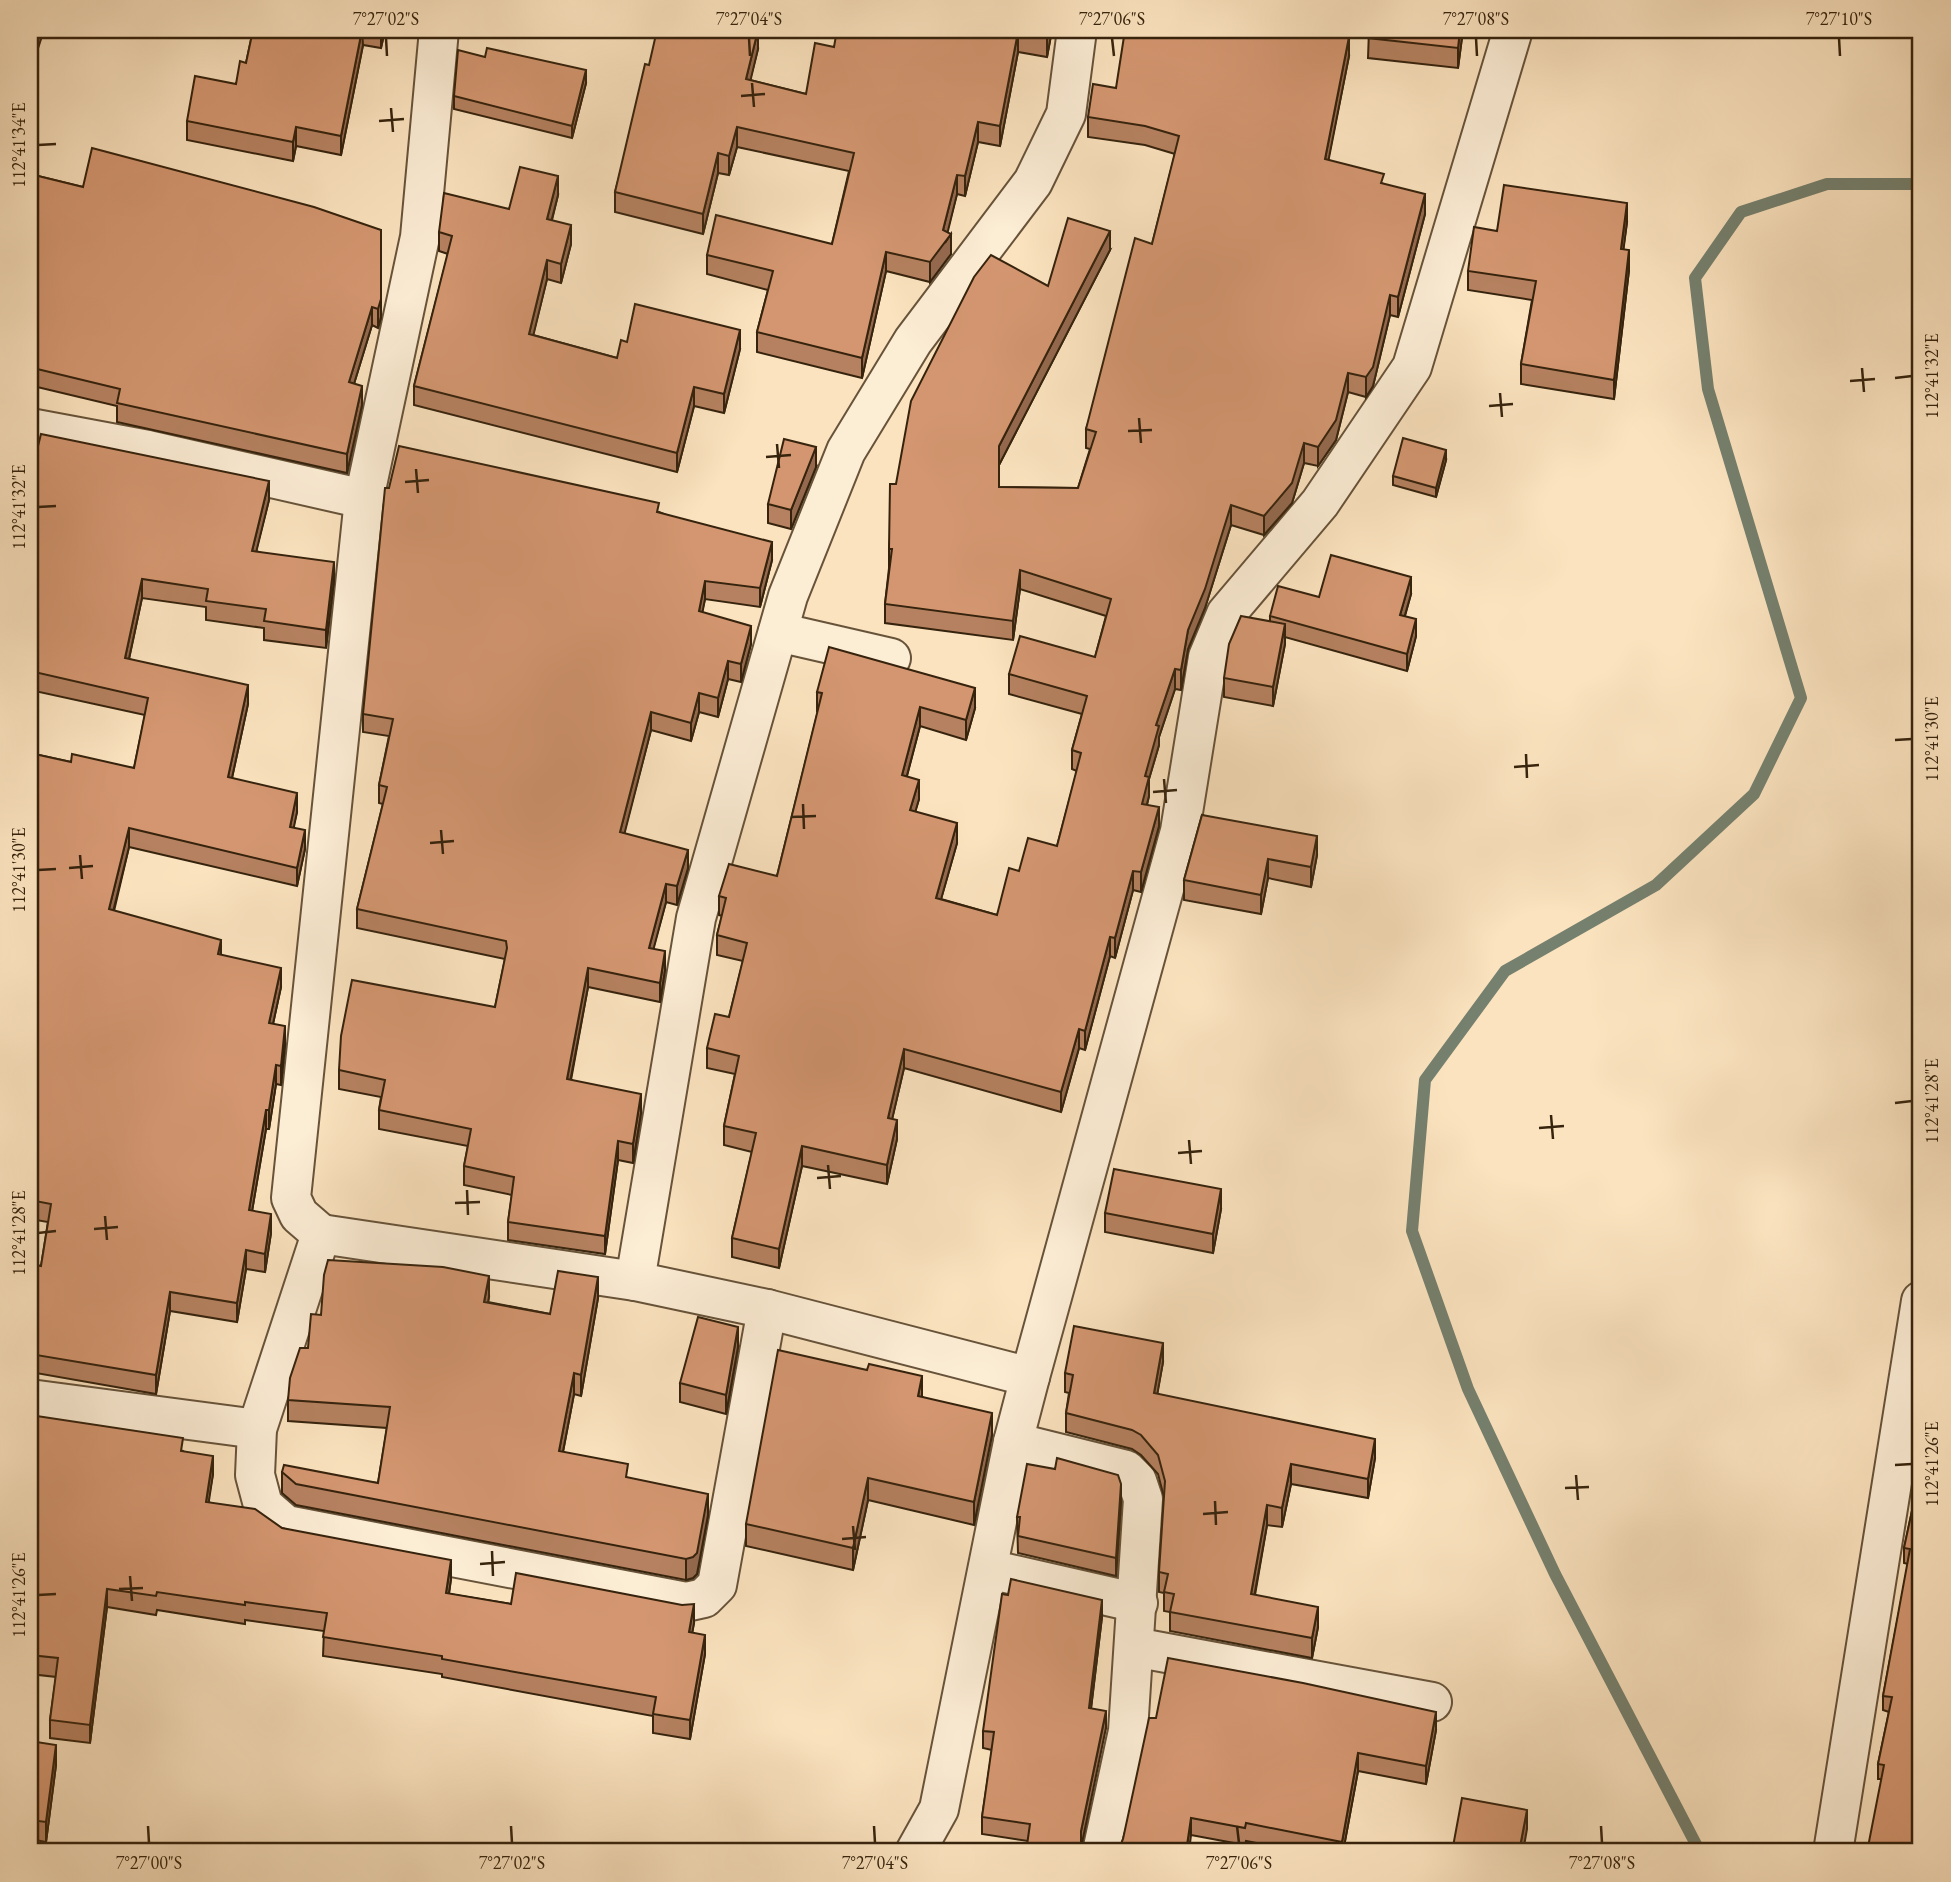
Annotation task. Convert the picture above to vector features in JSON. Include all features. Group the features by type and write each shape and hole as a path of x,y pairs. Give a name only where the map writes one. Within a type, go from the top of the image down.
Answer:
{"street":[{"path":"439,30 420,237 364,499 291,1198 299,1215 321,1234 635,1281 767,1309 1030,1377"},
{"path":"635,1281 695,918 788,596 846,450 913,341 1033,182 1066,114 1077,30"},
{"path":"915,1852 939,1809 1013,1442 1180,831 1208,657 1226,614 1320,503 1412,367 1513,30"},
{"path":"30,428 148,450 364,499"},
{"path":"778,632 891,658"},
{"path":"321,1234 257,1429 255,1475 263,1505 286,1525 687,1602 704,1598 717,1585 767,1309"},
{"path":"1833,1852 1921,1300"},
{"path":"30,1399 257,1429"},
{"path":"1013,1442 1126,1471 1137,1481 1143,1499 1128,1731 1102,1852"},
{"path":"988,1569 1138,1603"},
{"path":"1134,1647 1432,1702"}],"building":[{"path":"30,30 38,30 30,54"},
{"path":"253,30 362,30 341,136 296,127 293,142 187,121 195,76 236,84 240,61 246,63"},
{"path":"657,30 758,30 746,79 806,94 815,43 834,47 837,30 1048,30 1047,38 1018,32 1000,126 978,122 965,176 957,175 943,230 951,234 930,262 886,252 862,358 757,332 773,271 707,255 716,215 832,244 854,153 737,127 729,156 718,153 703,214 615,192 645,64 649,65"},
{"path":"1125,30 1315,30 1349,37 1325,159 1384,174 1381,183 1425,194 1398,297 1390,295 1373,367 1366,377 1348,373 1336,420 1318,447 1304,443 1292,483 1264,516 1231,505 1205,589 1188,630 1181,670 1175,669 1156,725 1159,726 1145,776 1149,777 1142,804 1159,807 1141,872 1133,871 1115,938 1110,937 1085,1031 1079,1029 1061,1092 904,1049 888,1118 897,1120 887,1165 802,1146 779,1249 732,1238 756,1133 724,1126 739,1056 707,1048 715,1014 729,1017 747,943 717,935 726,898 719,896 729,864 777,876 822,693 817,692 829,647 975,688 966,720 920,707 902,775 919,780 910,810 957,823 936,898 997,915 1009,868 1019,871 1028,838 1057,846 1081,753 1072,750 1087,696 1009,674 1020,636 1095,657 1111,599 1020,570 1013,621 885,604 892,549 889,549 890,484 896,484 911,401 974,277 991,255 1048,286 1068,218 1110,231 999,446 999,487 1078,488 1096,432 1086,429 1135,238 1152,244 1179,136 1145,126 1088,117 1093,84 1116,88"},
{"path":"1369,30 1460,30 1458,48 1368,38"},
{"path":"487,48 586,70 572,126 454,96 458,50 485,57"},
{"path":"92,148 314,207 381,230 381,299 378,309 372,307 349,382 362,386 347,454 117,403 120,389 33,368 30,382 30,174 83,187"},
{"path":"520,167 558,176 547,219 571,225 561,264 547,260 529,334 617,358 621,340 627,342 635,304 740,330 724,394 694,387 677,453 414,386 452,236 439,232 444,193 509,209"},
{"path":"1504,185 1627,203 1621,249 1629,250 1614,380 1521,364 1536,281 1468,271 1474,227 1497,231"},
{"path":"41,434 269,481 252,551 334,562 326,630 264,621 266,609 206,601 208,589 142,579 125,658 248,685 228,777 297,793 290,827 305,830 297,868 129,828 109,909 221,940 218,954 281,968 269,1023 285,1026 281,1066 276,1065 269,1110 266,1110 249,1210 271,1214 265,1254 246,1250 237,1303 170,1292 156,1375 30,1354 30,1264 41,1266 51,1204 30,1200 30,753 71,762 72,754 134,768 148,698 30,671 30,478"},
{"path":"1403,438 1446,450 1436,488 1393,476"},
{"path":"784,439 816,447 791,510 768,504"},
{"path":"399,446 659,503 657,512 772,542 760,588 705,581 699,611 751,626 741,664 728,661 718,698 699,693 691,723 651,712 620,832 688,850 677,886 666,884 649,948 665,951 660,983 588,968 567,1079 641,1094 633,1144 618,1141 605,1236 508,1222 514,1177 464,1166 471,1129 379,1110 385,1080 339,1070 341,1036 352,980 495,1007 507,948 506,941 357,909 387,787 379,785 393,719 363,714 385,488 389,488"},
{"path":"1331,555 1411,577 1400,615 1416,619 1407,654 1270,616 1278,586 1319,597"},
{"path":"1241,616 1285,624 1273,687 1224,678 1229,644"},
{"path":"1202,815 1317,836 1311,867 1268,859 1261,895 1184,880"},
{"path":"1114,1169 1221,1189 1213,1234 1105,1213"},
{"path":"328,1260 443,1267 489,1276 484,1302 550,1314 558,1271 598,1277 581,1375 574,1373 559,1451 628,1464 626,1477 708,1494 697,1553 686,1559 296,1484 282,1472 284,1465 378,1483 390,1407 288,1400 290,1378 300,1348 308,1348 311,1314 321,1315"},
{"path":"698,1317 738,1327 726,1395 680,1383"},
{"path":"1074,1326 1163,1343 1154,1393 1375,1439 1368,1479 1291,1464 1282,1508 1267,1505 1251,1594 1318,1607 1312,1638 1170,1612 1174,1594 1164,1592 1168,1574 1159,1572 1165,1481 1158,1455 1141,1435 1132,1430 1066,1413 1073,1375 1065,1373"},
{"path":"778,1350 867,1370 869,1364 922,1376 918,1396 992,1413 974,1502 868,1478 853,1548 746,1524"},
{"path":"30,1415 183,1438 181,1451 213,1456 206,1502 255,1509 282,1528 451,1560 446,1593 511,1604 516,1573 682,1605 694,1604 689,1632 705,1635 690,1720 653,1714 656,1697 442,1659 442,1656 323,1637 327,1613 245,1602 245,1605 157,1592 156,1596 107,1589 90,1725 50,1720 58,1658 30,1655"},
{"path":"1057,1458 1118,1475 1121,1484 1116,1558 1018,1536 1020,1517 1017,1517 1027,1464 1055,1469"},
{"path":"1921,1469 1921,1852 1867,1852 1884,1765 1878,1764 1892,1697 1883,1696 1910,1549 1904,1548"},
{"path":"1011,1579 1102,1600 1089,1708 1106,1711 1081,1831 1081,1842 1090,1852 1026,1852 1030,1824 982,1817 994,1732 983,1731 1002,1594 1008,1595"},
{"path":"1168,1658 1303,1683 1436,1712 1426,1766 1358,1753 1342,1842 1246,1823 1245,1828 1191,1818 1186,1852 1113,1852 1119,1849 1123,1839 1149,1718 1156,1718"},
{"path":"30,1741 56,1745 46,1822 30,1820"},
{"path":"1462,1798 1527,1810 1519,1852 1452,1852"}],"waterway":[{"path":"1700,1852 1555,1574 1468,1389 1412,1231 1425,1080 1505,971 1656,885 1754,794 1801,698 1708,389 1695,278 1741,212 1827,184 1921,184"}]}
